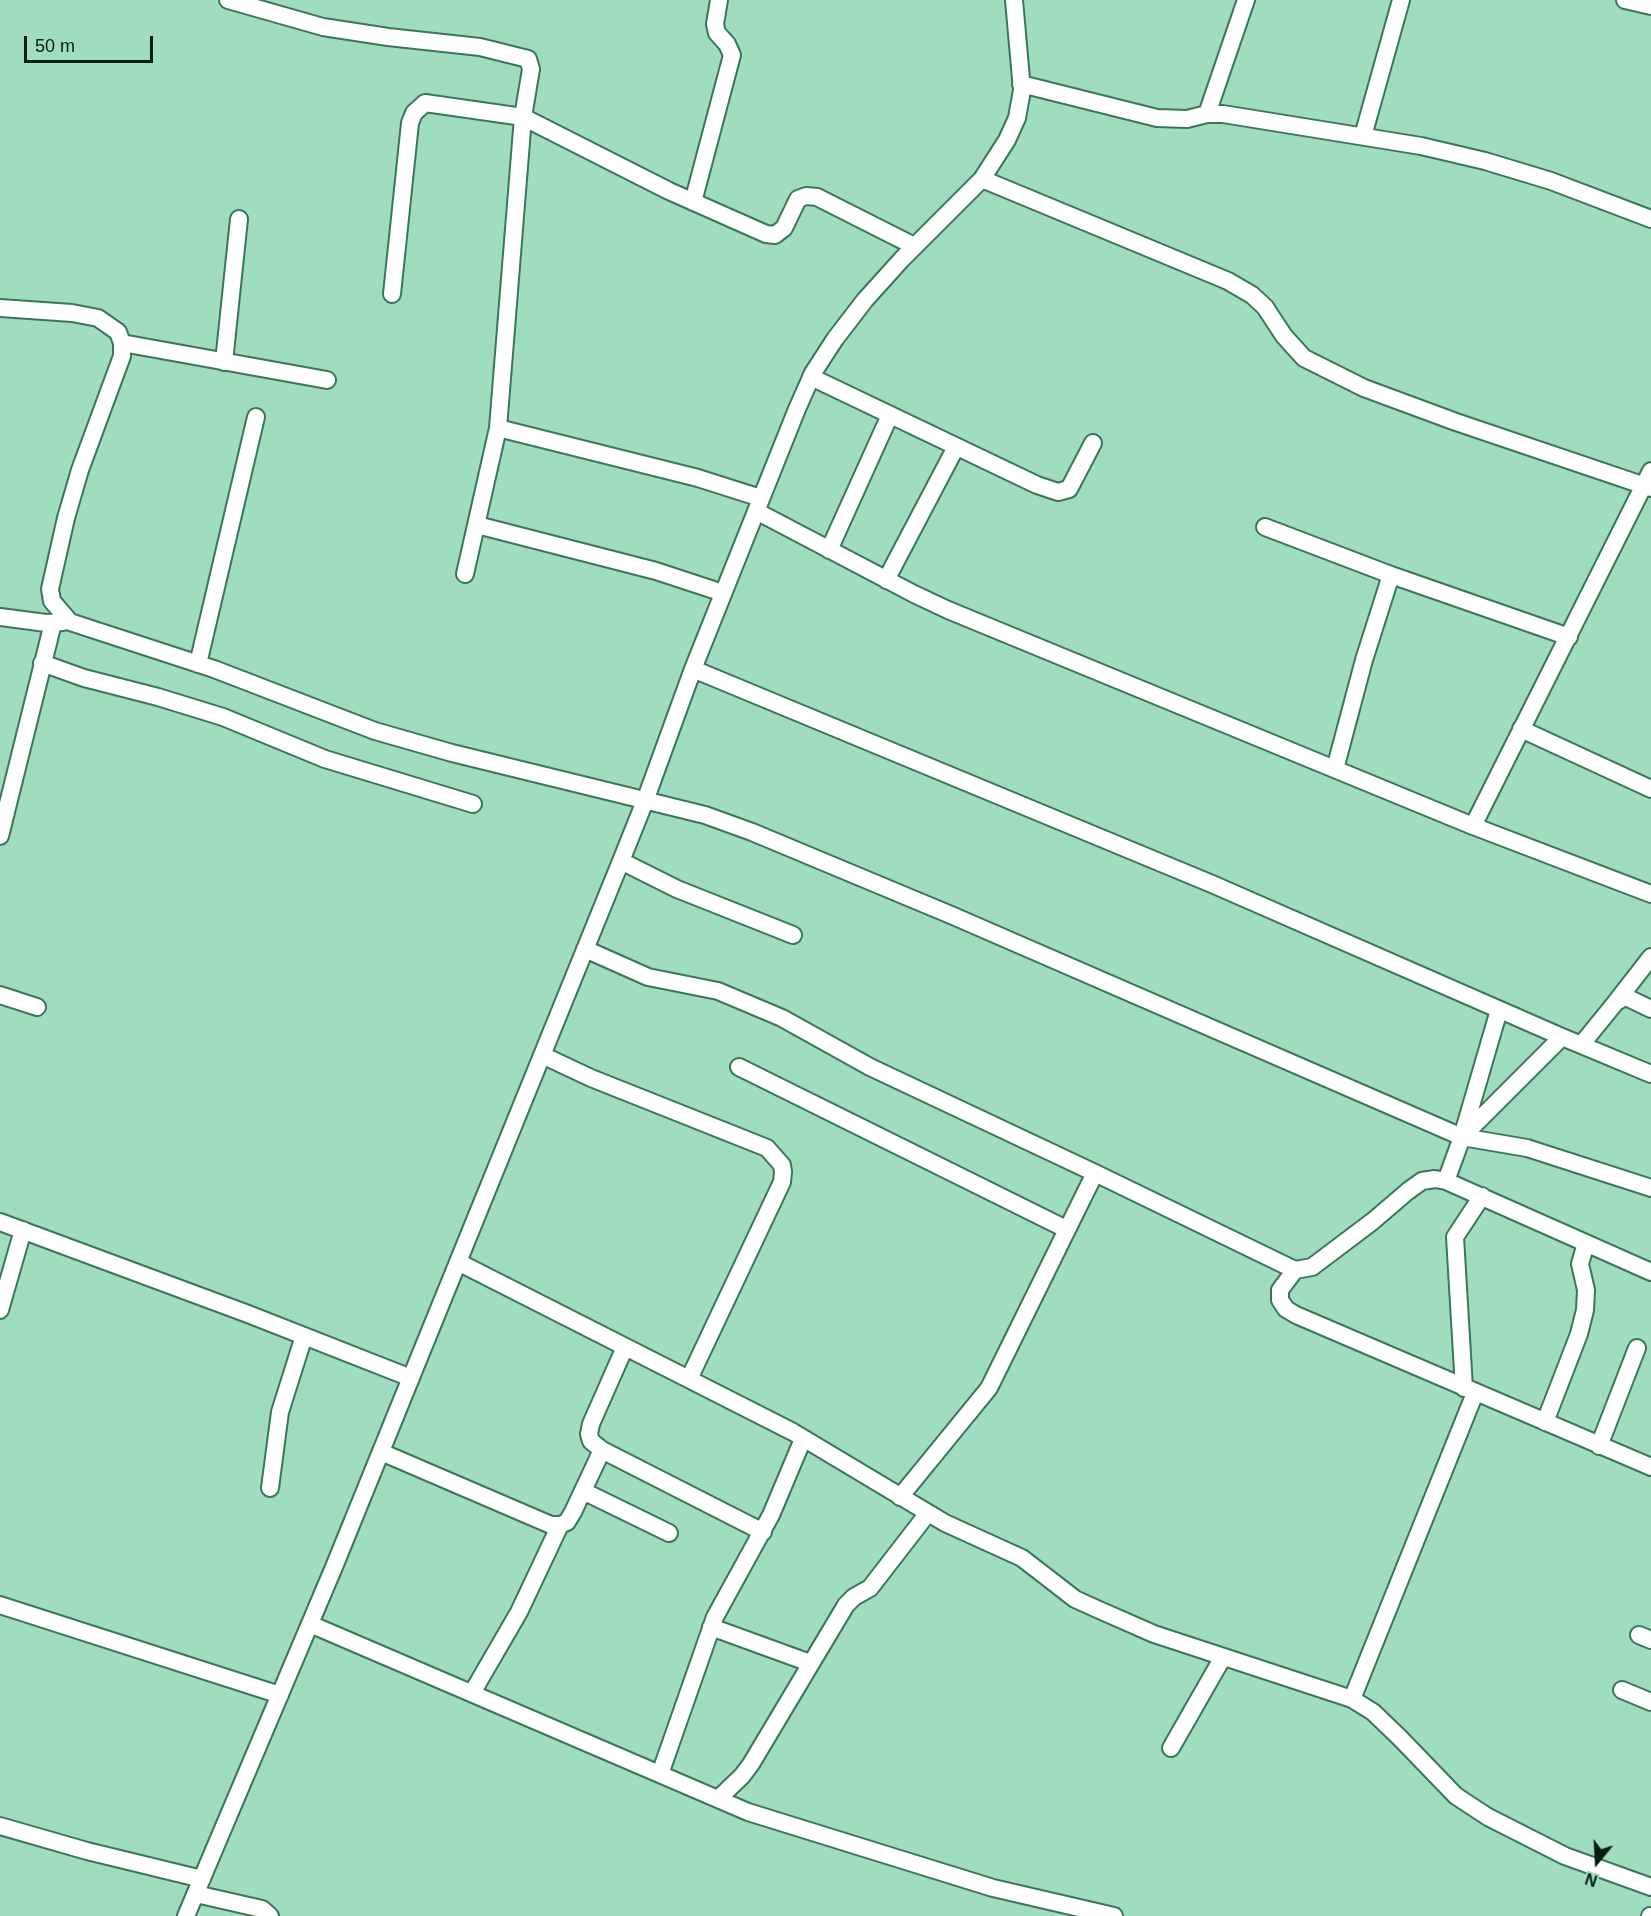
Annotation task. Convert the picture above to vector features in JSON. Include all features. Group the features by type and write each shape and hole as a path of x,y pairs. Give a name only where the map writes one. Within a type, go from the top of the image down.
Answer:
{"street":[{"path":"228,0 246,3 323,27 480,47 528,59 531,69 523,117 498,428 465,574"},
{"path":"693,202 732,55 727,44 717,33 715,24 719,0"},
{"path":"186,1916 310,1624 458,1263 645,801 693,669 811,377 835,339 865,300 914,246 982,179 1007,140 1017,118 1021,84 1014,0"},
{"path":"1207,114 1246,0"},
{"path":"1363,136 1401,0"},
{"path":"1625,0 1651,6"},
{"path":"1021,84 1157,118 1187,119 1207,114 1239,115 1421,146 1485,160 1551,181 1651,219"},
{"path":"392,294 410,123 414,113 424,103 523,117 693,202 766,234 775,236 784,228 798,199 806,196 817,197 914,246"},
{"path":"982,179 1236,286 1252,295 1265,307 1284,336 1304,358 1364,388 1456,422 1649,481 1473,826"},
{"path":"224,362 239,219"},
{"path":"0,308 72,313 98,318 118,332 122,343 122,356 80,471 66,518 50,589 52,601 70,622"},
{"path":"122,343 327,380"},
{"path":"811,377 1036,485 1058,492 1069,489 1093,443"},
{"path":"830,550 890,415"},
{"path":"198,664 256,417"},
{"path":"498,428 698,478 758,504 830,550 948,610 1473,826 1651,894"},
{"path":"886,580 957,447"},
{"path":"477,525 656,571 723,593"},
{"path":"1265,527 1391,575 1569,637"},
{"path":"1335,769 1364,660 1391,575"},
{"path":"0,617 53,623 70,622 198,664 375,731 452,753 705,815 752,832 972,925 1462,1137 1527,1148 1651,1188"},
{"path":"0,836 53,623"},
{"path":"42,663 84,678 216,714 325,759 473,804"},
{"path":"693,669 1212,884 1651,1074"},
{"path":"1521,729 1651,789"},
{"path":"621,861 677,890 793,935"},
{"path":"585,949 648,977 718,991 758,1007 870,1067 1295,1270 1312,1267 1422,1181 1446,1181 1651,1272"},
{"path":"1581,1045 1651,957"},
{"path":"0,994 37,1007"},
{"path":"1616,1002 1628,998 1651,1009"},
{"path":"1446,1181 1462,1137 1499,1010"},
{"path":"1462,1137 1562,1037"},
{"path":"542,1054 591,1078 767,1148 782,1165 782,1182 689,1379"},
{"path":"739,1067 1066,1229"},
{"path":"900,1497 989,1388 1095,1173"},
{"path":"1352,1699 1469,1391 1455,1237 1482,1196"},
{"path":"0,1222 411,1378"},
{"path":"1,1302 23,1230"},
{"path":"1545,1422 1579,1334 1585,1310 1586,1290 1580,1264 1586,1243"},
{"path":"458,1263 803,1439 945,1523 1022,1558 1075,1599 1154,1634 1352,1699 1373,1712 1456,1797 1488,1817 1565,1856 1651,1887"},
{"path":"1295,1270 1280,1290 1280,1300 1286,1309 1296,1315 1651,1467"},
{"path":"270,1488 280,1412 304,1336"},
{"path":"625,1347 591,1424 591,1442 602,1450 763,1532"},
{"path":"1599,1446 1637,1348"},
{"path":"660,1774 711,1627 728,1592 763,1532 803,1439"},
{"path":"381,1452 550,1525 560,1525 567,1522 602,1450"},
{"path":"583,1491 669,1533"},
{"path":"718,1799 751,1764 846,1605 854,1597 870,1588 928,1513"},
{"path":"472,1694 514,1622 560,1525"},
{"path":"0,1605 280,1695"},
{"path":"310,1624 748,1812 993,1888 1114,1916"},
{"path":"711,1627 810,1663"},
{"path":"1171,1748 1223,1657"},
{"path":"1622,1690 1651,1702"},
{"path":"0,1826 199,1886 262,1909 270,1916"}]}
